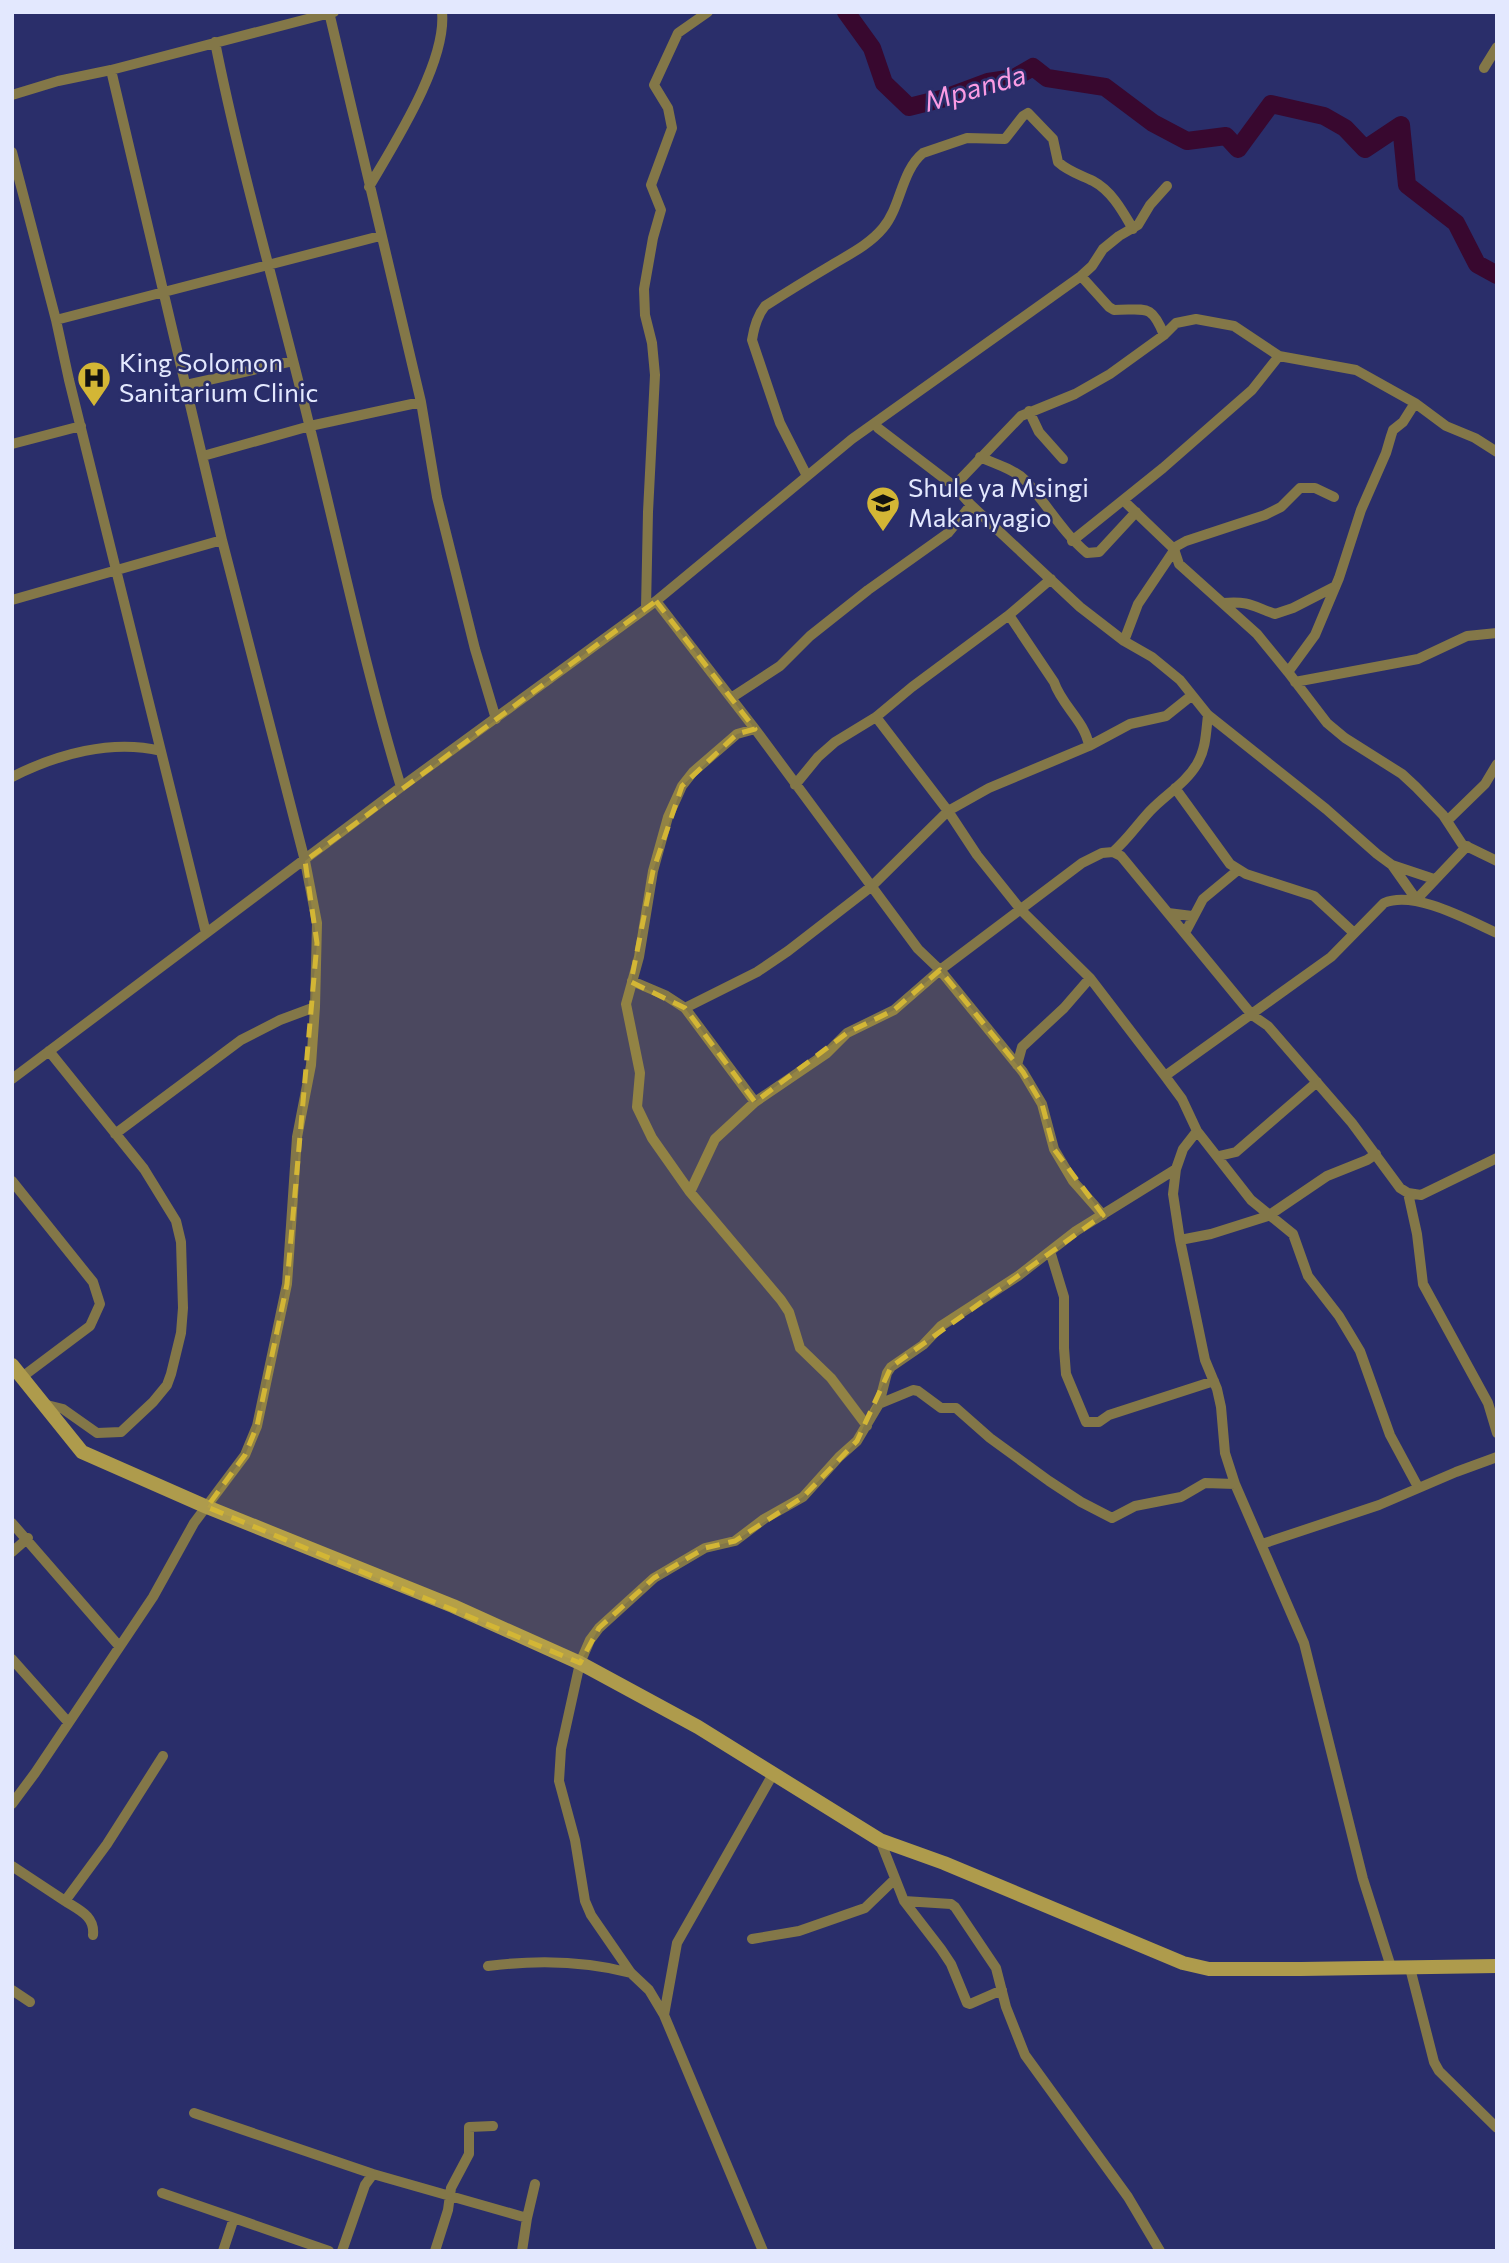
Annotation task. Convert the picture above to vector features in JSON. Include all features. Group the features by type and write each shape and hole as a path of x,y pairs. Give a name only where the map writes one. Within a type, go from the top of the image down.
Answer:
{"street":[{"path":"369,187 410,114 429,73 441,37 442,12"},
{"path":"646,608 655,375 652,343 645,315 644,289 661,210 651,185 672,128 668,108 654,85 678,33 708,12"},
{"path":"12,95 58,81 111,70 331,13 380,236 421,402 437,497 475,649 496,719"},
{"path":"215,42 233,131 310,426 383,730 401,788"},
{"path":"1484,68 1497,47"},
{"path":"14,1798 35,1773 153,1597 194,1523 245,1455 257,1426 284,1306 297,1137 310,1065 315,1007 317,923 305,861 222,540 111,70"},
{"path":"807,476 780,423 752,340 759,313 765,306 864,245 883,228 893,213 918,157 923,153 967,138 1002,140 1028,113 1053,139 1058,162 1074,174 1095,182 1117,203 1133,229"},
{"path":"12,152 56,320 206,933"},
{"path":"12,1079 656,601 852,439 1081,276 1092,266 1103,249 1138,225 1150,205 1167,186"},
{"path":"56,320 380,236"},
{"path":"1081,276 1114,310 1153,312 1164,335"},
{"path":"954,486 1021,416 1075,394 1110,374 1182,320 1196,318 1244,331 1279,356 1356,370 1415,403 1446,426 1475,438 1497,452"},
{"path":"1072,541 1252,390 1279,356"},
{"path":"186,385 293,361"},
{"path":"203,456 310,426 421,402"},
{"path":"1288,672 1315,635 1349,551 1361,510 1387,453 1393,430 1403,422 1415,403"},
{"path":"1029,411 1039,432 1063,459"},
{"path":"12,444 81,426"},
{"path":"878,428 954,486 1080,607 1180,680 1208,715 1392,864 1415,900"},
{"path":"981,457 1025,480 1072,541 1087,553 1099,552 1136,512"},
{"path":"1124,641 1138,604 1174,549 1186,541 1273,511 1281,507 1300,488 1315,488 1334,497"},
{"path":"1124,500 1174,549 1179,564 1257,634 1326,723 1402,774 1447,821 1458,839 1497,861"},
{"path":"731,698 780,666 810,636 858,598 948,533 971,505"},
{"path":"12,600 222,540"},
{"path":"794,785 835,742 876,717 1009,615 1051,579"},
{"path":"1223,603 1241,601 1258,605 1275,614 1334,587"},
{"path":"656,601 755,729 918,949 940,970 1017,1065 1040,1098 1054,1149 1073,1181 1103,1214"},
{"path":"1009,615 1054,682 1057,692 1084,729 1089,746"},
{"path":"1295,682 1418,659 1467,636 1497,633"},
{"path":"685,1008 757,972 788,951 872,886 948,811 989,788 1089,746 1130,724 1166,716 1191,696"},
{"path":"1113,852 1190,774 1203,751 1208,715"},
{"path":"876,717 948,811 977,855 1021,910 1090,978 1166,1076 1182,1099 1197,1131 1251,1200 1293,1234 1308,1276 1339,1316 1360,1351 1371,1375 1390,1436 1418,1487"},
{"path":"755,729 737,734 693,772 682,786 668,817 653,871 639,957 626,1003 640,1073 637,1107 652,1138 690,1192 781,1300 789,1312 800,1348 831,1378 867,1426"},
{"path":"12,777 29,768 103,748 139,745 161,751"},
{"path":"1447,821 1485,783 1497,764"},
{"path":"1175,788 1213,843 1238,870 1314,896 1354,933"},
{"path":"1415,900 1467,846"},
{"path":"690,1192 715,1139 755,1102 827,1053 847,1033 894,1010 940,970 1082,863 1102,853 1113,852 1121,856 1252,1015 1268,1026 1317,1082 1400,1188 1408,1193 1421,1195 1497,1158"},
{"path":"1392,864 1434,879"},
{"path":"1185,933 1203,899 1238,870"},
{"path":"1166,1076 1331,957 1384,903 1415,900 1497,933"},
{"path":"1168,913 1192,916"},
{"path":"1017,1065 1020,1052 1026,1043 1064,1008 1090,978"},
{"path":"632,981 666,995 685,1008 755,1102"},
{"path":"115,1134 241,1040 280,1020 315,1007"},
{"path":"43,1404 63,1409 97,1433 118,1434 153,1402 167,1385 181,1333 183,1308 181,1242 176,1221 144,1169 49,1051"},
{"path":"1219,1156 1236,1152 1317,1082"},
{"path":"1197,1131 1183,1149 1176,1169 1173,1194 1205,1360 1221,1407 1225,1453 1235,1484 1304,1643 1363,1879 1391,1967"},
{"path":"1180,1240 1211,1234 1268,1216 1327,1176 1376,1154"},
{"path":"763,2251 664,2015 649,1990 631,1973 585,1901 575,1840 559,1781 561,1749 580,1663 590,1640 599,1628 654,1578 705,1548 734,1541 764,1519 803,1497 857,1441 879,1404 891,1367 923,1345 941,1326 1018,1276 1103,1214 1176,1169"},
{"path":"12,1181 93,1282 100,1304 90,1326 22,1377"},
{"path":"1408,1193 1417,1234 1423,1284 1488,1403 1497,1433"},
{"path":"1050,1251 1064,1297 1066,1374 1086,1422 1099,1422 1121,1410 1214,1381"},
{"path":"12,1365 82,1452 207,1507 381,1576 580,1663 698,1727 880,1840 944,1863 1183,1963 1209,1969 1497,1966"},
{"path":"879,1404 913,1390 942,1408 956,1408 990,1438 1049,1481 1112,1518 1135,1506 1181,1497 1205,1483 1235,1484"},
{"path":"1262,1544 1379,1505 1418,1487 1497,1458"},
{"path":"12,1523 28,1538 61,1581 119,1646"},
{"path":"12,1552 28,1538"},
{"path":"12,1659 68,1722"},
{"path":"65,1901 107,1844 163,1756"},
{"path":"664,2015 677,1943 773,1774"},
{"path":"880,1840 904,1901 946,1956 967,2003 1002,1990"},
{"path":"12,1866 46,1891 88,1916 94,1925 93,1935"},
{"path":"752,1939 799,1931 864,1908 895,1879"},
{"path":"904,1901 953,1905 996,1968 1006,2007 1025,2055 1128,2197 1160,2251"},
{"path":"488,1966 512,1963 577,1964 609,1967 631,1973"},
{"path":"1410,1968 1434,2062 1439,2071 1497,2128"},
{"path":"12,1990 30,2002"},
{"path":"194,2113 373,2174 527,2218"},
{"path":"435,2251 448,2210 448,2196 469,2154 469,2127 493,2126"},
{"path":"342,2251 365,2185 373,2174"},
{"path":"522,2251 536,2184"},
{"path":"162,2193 329,2251"},
{"path":"223,2251 234,2218"}],"highlighted area":[{"path":"656,601 755,729 737,734 682,786 653,871 631,982 685,1008 755,1102 847,1033 894,1010 940,970 1023,1072 1042,1104 1054,1149 1103,1215 891,1367 857,1441 803,1497 735,1541 705,1548 654,1578 599,1628 580,1663 207,1507 245,1455 257,1426 287,1284 317,943 305,861"}],"waterway":[{"name":"Mpanda","path":"846,12 872,48 884,83 909,107 945,98 988,82 1014,78 1033,67 1047,78 1105,87 1153,123 1187,141 1226,136 1238,149 1271,104 1324,116 1345,128 1365,149 1401,125 1407,185 1456,223 1477,264 1497,275"}],"place":[{"name":"King Solomon Sanitarium Clinic","path":"94,408"},
{"name":"Shule ya Msingi Makanyagio","path":"883,533"}]}
